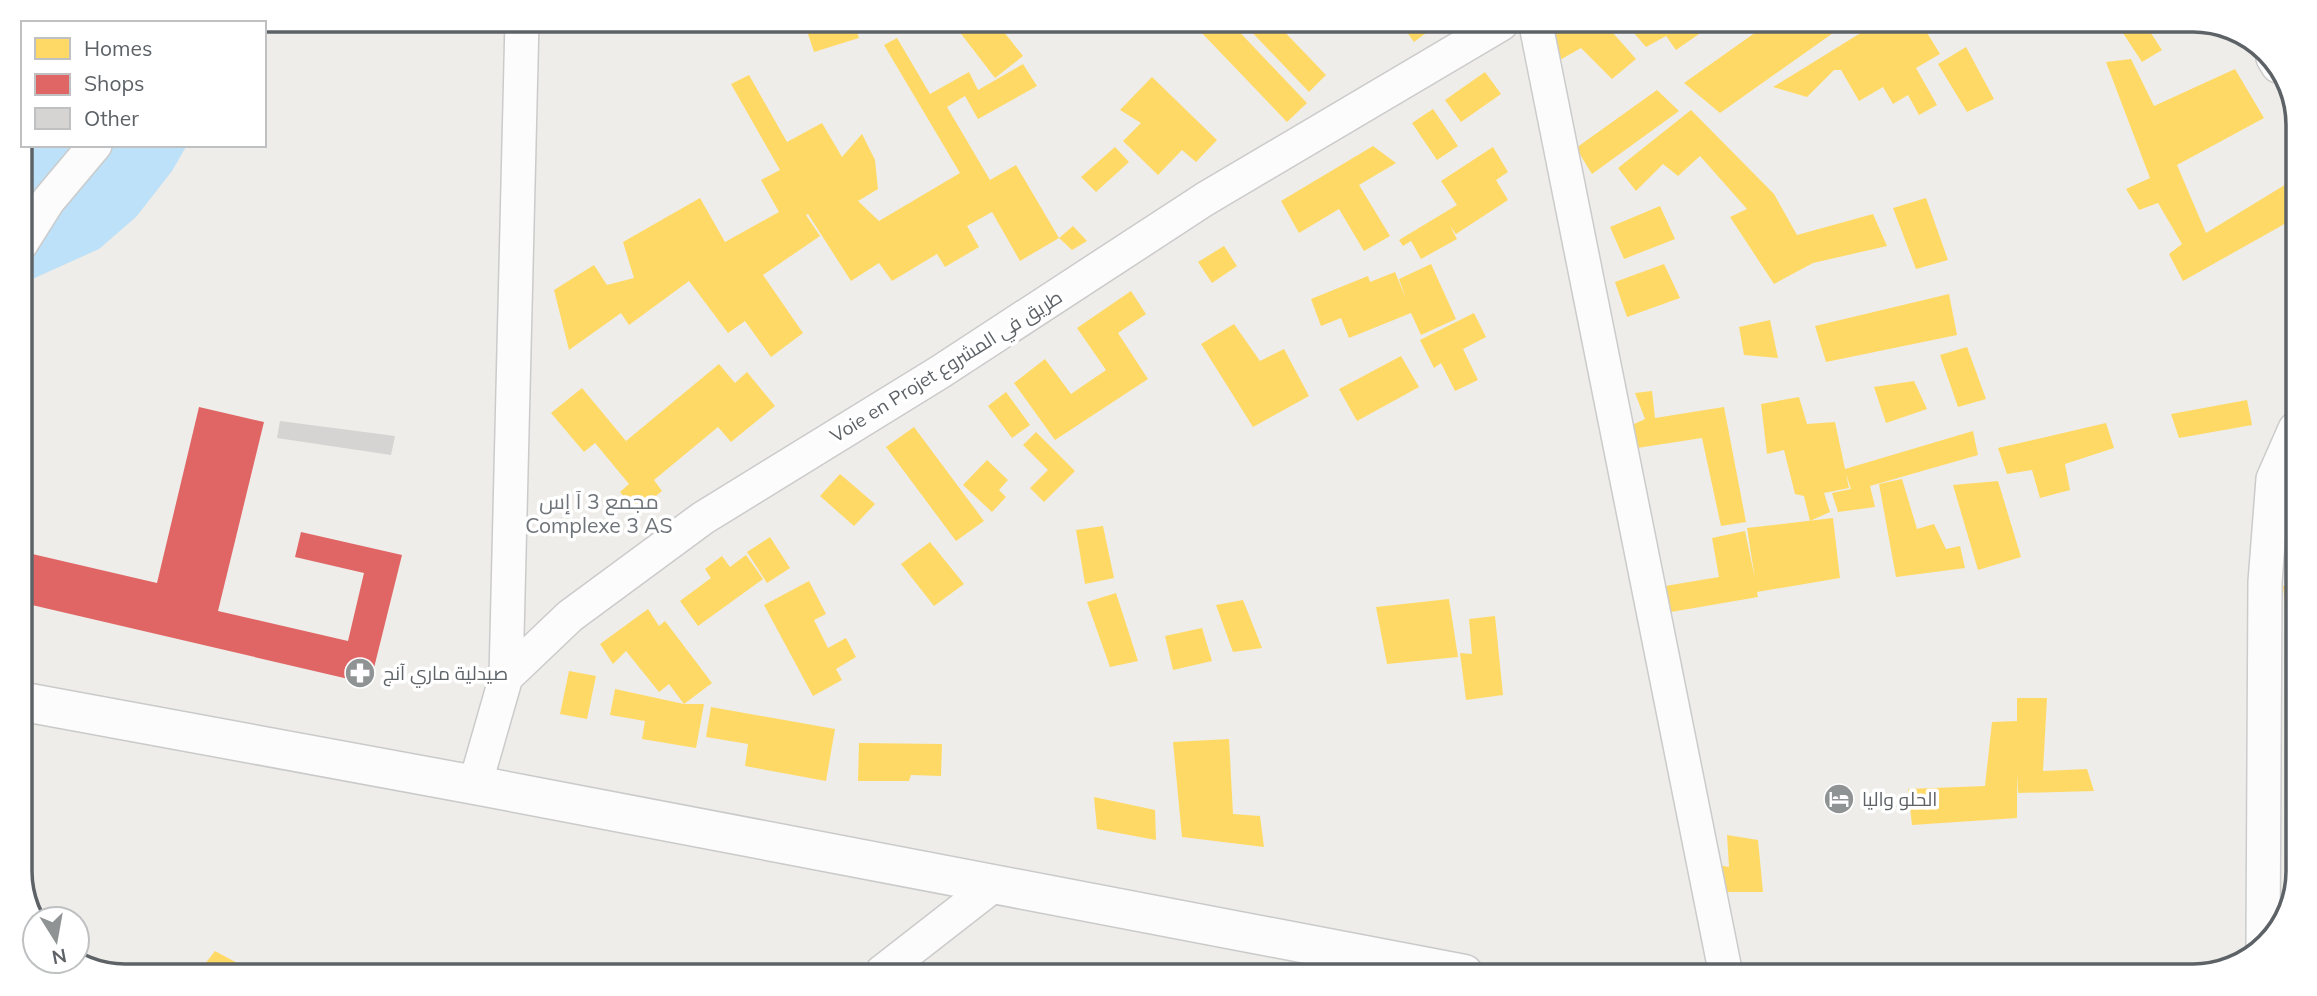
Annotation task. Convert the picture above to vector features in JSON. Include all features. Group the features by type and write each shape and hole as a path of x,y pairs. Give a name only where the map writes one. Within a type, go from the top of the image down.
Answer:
{"main road":[{"path":"32,703 1412,964"}],"street":[{"path":"475,785 506,677 522,32"},
{"name":"Voie en Projet طريق في المشروع","path":"506,677 570,616 703,519 940,372 1205,199 1487,32"},
{"path":"1538,32 1724,964"},
{"path":"32,226 48,201 93,147"},
{"path":"2263,931 2265,582 2273,479 2285,451"},
{"path":"892,964 995,884"}],"water":[{"path":"32,147 186,147 172,171 136,217 99,249 32,279"}],"building: Homes":[{"path":"807,32 857,32 859,38 814,52"},
{"path":"960,32 1004,32 1023,56 995,78"},
{"path":"1201,32 1240,32 1307,103 1287,122"},
{"path":"1252,32 1285,32 1326,75 1309,92"},
{"path":"1407,32 1427,32 1414,42"},
{"path":"1541,32 1612,32 1636,59 1612,79 1581,48 1544,69"},
{"path":"1633,32 1699,34 1676,50 1666,36 1646,47"},
{"path":"1756,32 1835,32 1720,113 1684,83"},
{"path":"1862,32 1927,32 1940,54 1916,68 1937,105 1919,115 1908,95 1893,104 1883,87 1859,101 1841,70 1834,70 1807,97 1773,87"},
{"path":"2122,32 2150,32 2162,50 2142,62"},
{"path":"897,38 930,94 969,72 978,90 1023,64 1037,86 978,119 965,96 947,107 990,180 1016,165 1059,238 1020,261 992,212 967,226 979,247 945,267 937,254 892,281 879,263 851,281 808,214 806,215 820,236 763,275 803,333 771,357 745,321 728,333 689,281 629,325 621,313 569,350 554,290 594,265 607,285 634,278 623,242 700,198 725,242 779,212 761,180 780,170 731,84 749,75 787,142 822,123 842,157 862,134 875,160 878,189 858,201 879,221 960,173 884,45"},
{"path":"1966,47 1994,99 1967,112 1938,64"},
{"path":"2131,59 2154,106 2235,69 2264,118 2177,165 2206,233 2285,185 2285,224 2183,281 2169,254 2182,244 2158,203 2139,210 2126,189 2150,178 2106,62"},
{"path":"1485,72 1501,94 1461,122 1445,100"},
{"path":"1152,77 1217,140 1196,162 1182,150 1158,175 1123,141 1141,123 1120,110"},
{"path":"1657,90 1679,111 1592,174 1576,148"},
{"path":"1433,109 1458,146 1437,160 1412,123"},
{"path":"1691,110 1774,194 1797,235 1873,214 1887,246 1813,263 1774,284 1730,217 1747,209 1700,156 1678,176 1663,164 1636,191 1618,168"},
{"path":"1373,146 1396,163 1359,185 1390,236 1364,251 1339,209 1299,233 1281,201"},
{"path":"1115,147 1129,162 1096,192 1081,177"},
{"path":"1493,147 1508,172 1496,180 1508,200 1456,234 1450,226 1457,239 1421,259 1411,241 1403,246 1399,240 1457,205 1441,181"},
{"path":"1926,198 1948,260 1916,269 1893,208"},
{"path":"1660,206 1675,239 1624,259 1610,227"},
{"path":"1073,226 1087,241 1072,250 1059,238"},
{"path":"1224,246 1237,266 1212,283 1198,262"},
{"path":"1431,264 1456,319 1421,335 1411,313 1349,338 1341,318 1321,326 1311,299 1368,276 1370,282 1395,272 1406,299 1399,279"},
{"path":"1664,264 1680,298 1627,317 1615,282"},
{"path":"1131,291 1146,314 1118,333 1148,379 1055,440 1014,383 1045,359 1071,394 1106,370 1077,328"},
{"path":"1949,294 1957,335 1826,362 1815,326"},
{"path":"1474,313 1486,337 1463,349 1478,380 1455,391 1441,363 1434,368 1420,340"},
{"path":"1770,320 1778,358 1744,355 1739,327"},
{"path":"1234,324 1260,361 1284,349 1309,396 1253,427 1201,344"},
{"path":"1967,347 1986,399 1958,407 1940,355"},
{"path":"1401,356 1419,387 1357,421 1339,389"},
{"path":"719,364 735,383 747,372 775,406 731,442 718,427 654,480 662,491 636,512 620,492 629,484 595,443 584,452 551,413 582,388 626,441"},
{"path":"1914,381 1927,409 1886,423 1874,387"},
{"path":"1652,391 1655,418 1724,407 1746,522 1721,526 1702,438 1637,448 1632,425 1645,419 1635,393"},
{"path":"1006,392 1030,425 1012,438 988,406"},
{"path":"1799,397 1807,424 1835,422 1845,469 1973,431 1978,455 1870,486 1875,507 1838,512 1832,493 1851,489 1846,474 1849,488 1824,493 1830,512 1810,521 1804,496 1795,494 1784,450 1767,454 1761,404"},
{"path":"2247,400 2252,425 2179,438 2171,414"},
{"path":"2106,423 2114,448 2065,464 2070,490 2040,498 2032,470 2007,474 1998,448"},
{"path":"914,427 984,521 956,541 886,447"},
{"path":"1036,432 1075,471 1044,502 1030,488 1048,470 1023,445"},
{"path":"987,460 1008,480 999,490 1006,497 992,512 963,485"},
{"path":"840,474 875,504 854,526 820,496"},
{"path":"1902,479 1917,529 1934,524 1946,549 1960,546 1965,568 1896,577 1879,484"},
{"path":"1998,481 2021,557 1978,570 1953,485"},
{"path":"1833,518 1840,578 1757,592 1758,597 1671,612 1665,586 1719,577 1712,538 1745,531 1755,579 1747,528"},
{"path":"1103,526 1114,578 1085,584 1076,530"},
{"path":"770,537 790,568 767,583 747,552"},
{"path":"2286,540 2286,564 2283,544"},
{"path":"930,542 964,584 934,606 901,564"},
{"path":"746,555 763,579 698,626 680,601 711,578 705,569 722,556 730,567"},
{"path":"809,581 826,614 814,620 828,648 846,638 856,657 836,669 842,680 813,696 764,605"},
{"path":"1116,593 1138,661 1110,667 1087,602"},
{"path":"1449,599 1458,657 1387,664 1376,607"},
{"path":"1243,600 1262,648 1233,652 1216,605"},
{"path":"648,609 659,626 665,621 712,683 684,704 669,684 659,692 626,651 613,664 600,644"},
{"path":"1495,616 1503,695 1466,700 1460,653 1472,654 1469,619"},
{"path":"1202,628 1212,661 1173,670 1165,636"},
{"path":"569,671 596,676 587,719 560,714"},
{"path":"615,689 684,704 704,704 696,748 642,739 645,721 610,715"},
{"path":"2017,698 2047,698 2043,771 2087,769 2094,791 2018,793 2017,774 2017,818 1912,825 1908,789 1985,786 1992,722 2017,721"},
{"path":"711,707 835,729 826,781 745,766 748,744 706,737"},
{"path":"1229,739 1233,814 1260,816 1264,847 1182,837 1173,742"},
{"path":"859,743 942,744 941,776 911,775 909,781 858,781"},
{"path":"1094,797 1155,810 1156,840 1097,829"},
{"path":"1727,835 1758,840 1763,892 1720,892 1714,864 1729,867"},
{"path":"215,951 239,964 205,964"}],"building: Shops":[{"path":"199,407 264,422 218,611 348,641 364,573 295,557 301,532 402,555 370,684 32,605 32,554 157,583"}],"building: Other":[{"path":"280,421 395,436 391,455 277,438"}],"place":[{"name":"صيدلية ماري آنج","path":"360,673"},
{"name":"الحلو واليا","path":"1839,799"}],"district":[{"name":"مجمع 3 آ إس Complexe 3 AS","path":"599,514"}]}
